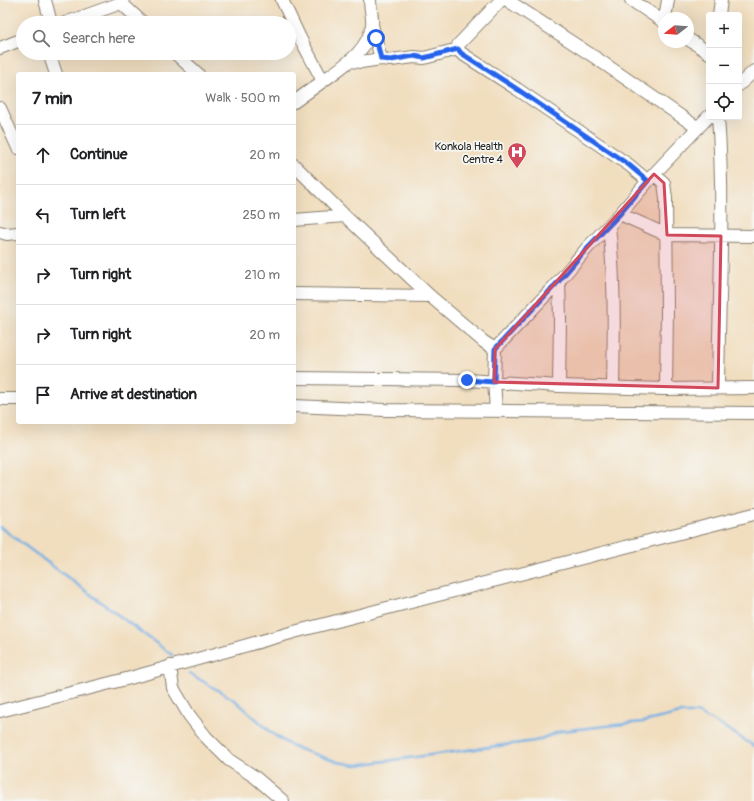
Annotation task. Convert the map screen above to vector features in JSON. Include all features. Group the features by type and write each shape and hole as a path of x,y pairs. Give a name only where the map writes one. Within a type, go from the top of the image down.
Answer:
{"street":[{"path":"45,0 49,16"},
{"path":"282,0 290,16"},
{"path":"370,0 372,25 381,59"},
{"path":"501,0 458,44 458,49 461,53 629,165 651,178 664,183 667,235 666,388"},
{"path":"507,0 596,58 698,128"},
{"path":"631,0 658,18"},
{"path":"666,12 668,0"},
{"path":"719,12 721,0"},
{"path":"83,16 122,1 136,16"},
{"path":"296,101 350,61 360,51 366,41 372,25"},
{"path":"296,30 323,81"},
{"path":"0,48 16,42"},
{"path":"694,43 706,51"},
{"path":"350,61 361,62 381,59 391,60 414,56 424,58 458,49"},
{"path":"51,60 55,72"},
{"path":"183,60 196,72"},
{"path":"0,108 16,144"},
{"path":"496,410 494,382 495,349 706,119"},
{"path":"718,120 722,202 718,388"},
{"path":"296,167 345,216 430,296 478,337 495,349"},
{"path":"620,214 667,235 754,236"},
{"path":"296,220 345,216"},
{"path":"609,226 612,256 614,310 613,387"},
{"path":"0,232 7,234 16,233"},
{"path":"559,281 559,386"},
{"path":"296,294 430,296"},
{"path":"296,378 467,380 559,386 754,388"},
{"path":"0,399 16,399"},
{"path":"296,406 385,410 754,413"},
{"path":"0,711 310,628 754,514"},
{"path":"170,666 173,688 189,715 206,737 229,760 255,776 283,801"}],"highlighted area":[{"path":"654,174 664,183 667,235 721,236 718,388 494,382 495,349"}],"waterway":[{"path":"0,527 172,655"},
{"path":"189,673 236,701 273,734 293,747 338,762 356,765 535,741 561,731 643,722 681,713 697,713 724,727 754,746"}],"place":[{"name":"Konkola Health Centre 4","path":"517,169"}],"route":[{"path":"376,38 381,59 391,60 414,56 424,58 458,49 461,53 629,165 648,181 559,281 495,349 494,382 467,380"}]}
